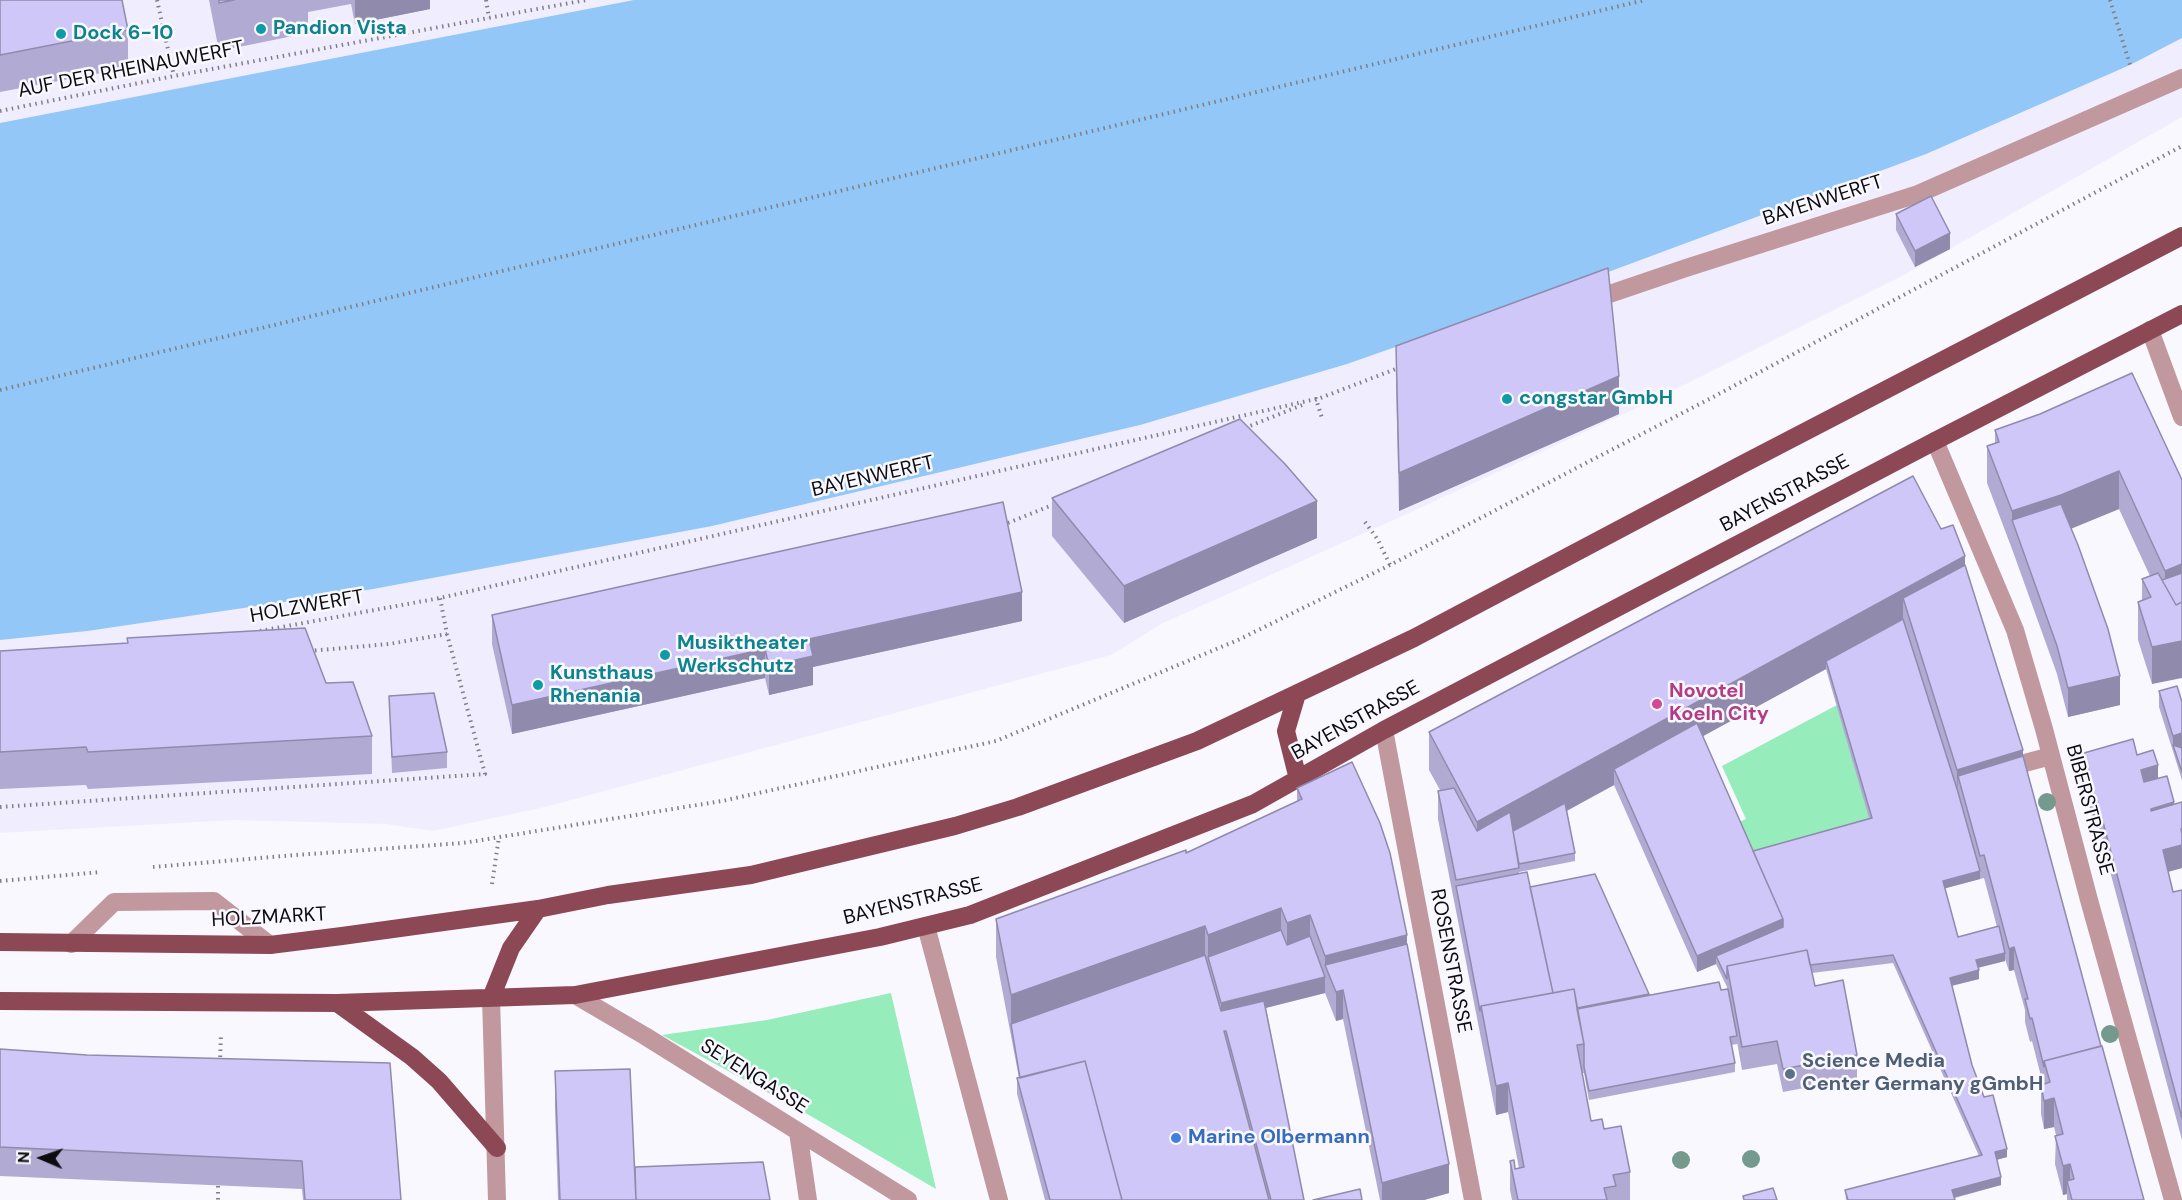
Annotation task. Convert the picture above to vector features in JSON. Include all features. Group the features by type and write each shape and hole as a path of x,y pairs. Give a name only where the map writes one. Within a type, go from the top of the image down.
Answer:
{"main road":[{"path":"0,1000 337,1003 491,998 511,948 538,909 608,895 751,875 955,826 1018,807 1197,741 1414,638 2182,236"},
{"name":"BAYENSTRASSE","path":"491,998 575,995 926,927 970,915 1253,804 1384,730 2182,314"},
{"path":"1297,694 1287,731 1298,779"},
{"name":"HOLZMARKT","path":"0,942 270,945 538,909"},
{"path":"337,1003 412,1057 439,1081 496,1148"}],"street":[{"name":"BAYENWERFT","path":"1577,305 1918,194 2182,78"},
{"path":"2150,330 2182,417"},
{"name":"BIBERSTRASSE","path":"1935,441 2015,630 2174,1200"},
{"name":"ROSENSTRASSE","path":"1384,730 1473,1200"},
{"path":"2021,764 2051,756"},
{"path":"71,944 114,902 214,901 270,945"},
{"path":"926,927 999,1200"},
{"name":"SEYENGASSE","path":"575,995 908,1200"},
{"path":"491,998 497,1200"},
{"path":"798,1132 808,1200"}],"path":[{"path":"157,0 174,76"},
{"path":"486,0 489,18"},
{"name":"AUF DER RHEINAUWERFT","path":"0,111 174,76 586,0"},
{"path":"0,390 1645,0"},
{"path":"2110,0 2130,65"},
{"path":"144,868 463,843 722,801 996,741 1239,640 1390,565 1725,390 2182,146"},
{"path":"1239,430 1411,364"},
{"path":"1316,399 1322,418"},
{"name":"BAYENWERFT","path":"440,598 1316,399"},
{"path":"1008,523 1063,501"},
{"path":"1365,522 1378,540 1390,565"},
{"path":"0,807 485,774 447,634 440,598"},
{"name":"HOLZWERFT","path":"256,632 440,598"},
{"path":"307,651 389,644 447,634"},
{"path":"0,881 109,871"},
{"path":"220,1066 221,1002"},
{"path":"218,1186 218,1200"}],"shaded area":[{"path":"0,0 2182,0 2182,117 1906,274 1652,401 1163,623 1111,655 545,807 433,831 386,824 234,820 0,833"}],"green space":[{"path":"1837,705 1872,826 1750,860 1735,824 1746,819 1722,766"},
{"path":"891,993 936,1189 809,1115 662,1035 767,1020"}],"water":[{"path":"634,0 2182,0 2182,38 2130,65 1926,154 1592,278 1347,364 1140,425 712,526 373,589 87,631 0,640 0,123"}],"building":[{"path":"0,0 122,0 128,30 0,55"},
{"path":"1931,196 1950,233 1915,251 1896,214"},
{"name":"congstar GmbH","path":"1608,268 1619,376 1399,473 1396,346"},
{"path":"2132,373 2182,480 2182,564 2165,571 2119,471 2061,495 2012,511 1987,446 1999,442 1995,430 2040,414"},
{"path":"1240,419 1285,464 1317,501 1124,586 1052,498"},
{"name":"Novotel Koeln City","path":"1913,476 1941,529 1953,525 1965,556 1477,822 1429,732"},
{"path":"1003,502 1022,592 809,639 813,656 769,666 765,649 512,705 492,615"},
{"path":"2061,504 2108,629 2120,676 2068,688 2057,646 2012,520"},
{"path":"1965,565 2023,750 1957,770 1903,598"},
{"path":"2158,573 2176,605 2182,602 2182,641 2152,647 2138,602 2151,597 2142,579"},
{"path":"2182,573 2182,602 2176,605 2162,580"},
{"path":"1903,619 1958,792 1980,871 1943,881 1958,937 1999,926 2005,953 1976,960 1979,970 1950,978 1972,1065 1984,1097 1993,1095 2007,1149 1995,1152 2001,1177 1952,1190 1955,1200 1848,1200 1845,1190 1982,1155 1893,955 1810,965 1807,950 1727,966 1727,979 1716,956 1783,927 1783,919 1753,851 1872,818 1826,661"},
{"path":"305,628 326,683 353,682 372,736 88,752 86,747 0,752 0,651 128,643 127,638"},
{"path":"2177,686 2182,702 2182,733 2173,736 2159,691"},
{"path":"434,693 447,752 392,757 389,696"},
{"path":"1697,723 1783,919 1697,956 1614,769"},
{"path":"2133,739 2137,755 2153,750 2158,765 2141,770 2144,782 2167,776 2174,802 2151,809 2151,811 2182,802 2182,845 2163,850 2173,892 2182,890 2182,1118 2096,796 2093,797 2089,782 2092,782 2084,753"},
{"path":"2173,745 2182,748 2182,772"},
{"path":"2023,756 2101,1046 2044,1061 2044,1067 2025,999 2028,999 2014,947 2009,949 1984,855 1980,856 1958,776"},
{"path":"1352,762 1380,823 1390,853 1407,935 1325,956 1310,915 1287,923 1281,908 1208,935 1205,926 1011,995 996,919 1186,850 1186,853 1302,799 1297,788"},
{"path":"1454,788 1477,831 1510,812 1519,868 1456,880 1438,791"},
{"path":"1565,803 1575,853 1519,864 1513,831"},
{"path":"1527,872 1553,993 1481,1006 1480,1011 1456,886"},
{"path":"1595,874 1649,994 1577,1008 1574,989 1553,993 1530,887"},
{"path":"1281,930 1287,945 1310,936 1325,977 1221,1003 1208,957"},
{"path":"1407,944 1449,1164 1382,1183 1343,990 1336,992 1325,965"},
{"path":"1807,950 1815,986 1843,980 1857,1055 1783,1069 1777,1041 1742,1047 1727,966"},
{"path":"1205,955 1221,1011 1264,1001 1304,1200 1271,1200 1226,1031 1224,1031 1269,1200 1122,1200 1085,1061 1020,1078 1011,1024"},
{"path":"1719,982 1721,990 1728,989 1737,1036 1730,1037 1735,1063 1589,1091 1584,1067 1584,1044 1577,1009"},
{"path":"1574,989 1584,1044 1577,1045 1591,1121 1602,1119 1604,1129 1621,1126 1630,1172 1613,1175 1616,1186 1604,1188 1607,1200 1518,1200 1510,1161 1514,1160 1515,1169 1524,1167 1508,1083 1496,1086 1481,1006"},
{"path":"2102,1046 2144,1200 2072,1200 2067,1181 2074,1179 2070,1164 2063,1166 2055,1136 2063,1134 2054,1098 2044,1101 2041,1085 2050,1082 2044,1061"},
{"path":"0,1049 87,1055 390,1063 401,1200 305,1200 302,1161 0,1147"},
{"path":"1085,1061 1122,1200 1050,1200 1017,1078"},
{"path":"630,1069 636,1200 560,1200 555,1071"},
{"path":"763,1162 770,1200 636,1200 635,1167"},
{"path":"1773,1188 1777,1200 1744,1200 1743,1196"},
{"path":"1360,1189 1362,1200 1313,1200"}],"place":[{"name":"Pandion Vista","path":"261,29"},
{"name":"Dock 6-10","path":"61,34"},
{"name":"congstar GmbH","path":"1507,399"},
{"name":"Musiktheater Werkschutz","path":"665,655"},
{"name":"Kunsthaus Rhenania","path":"538,685"},
{"name":"Novotel Koeln City","path":"1657,704"},
{"name":"Science Media Center Germany gGmbH","path":"1790,1074"},
{"name":"Marine Olbermann","path":"1176,1138"}]}
